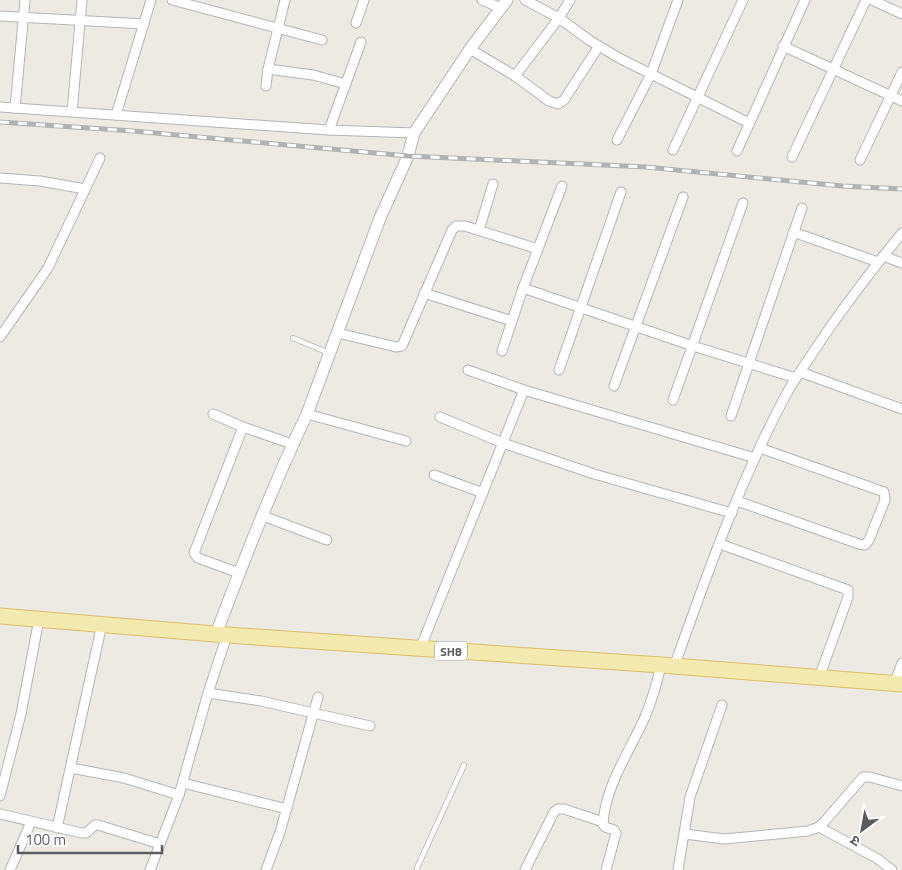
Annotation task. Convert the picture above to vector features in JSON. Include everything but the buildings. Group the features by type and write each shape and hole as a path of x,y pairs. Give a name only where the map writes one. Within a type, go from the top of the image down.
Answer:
{"main road":[{"name":"SH8","path":"0,616 898,684"}],"street":[{"path":"15,108 25,0"},
{"path":"72,112 82,0"},
{"path":"116,115 152,0"},
{"path":"172,0 322,40"},
{"path":"266,86 268,69 285,0"},
{"path":"356,23 364,0"},
{"path":"150,870 183,783 239,573 292,444 307,414 380,218 408,156 414,133 470,49 504,4 482,0"},
{"path":"525,0 559,18 599,46 749,123"},
{"path":"515,76 559,18 570,0"},
{"path":"618,140 651,74 678,0"},
{"path":"673,150 743,0"},
{"path":"737,151 805,0"},
{"path":"792,156 866,0"},
{"path":"872,0 902,14"},
{"path":"0,16 144,24"},
{"path":"329,130 361,42"},
{"path":"470,49 558,104 561,103 599,46"},
{"path":"783,46 902,101"},
{"path":"268,69 314,75 346,84"},
{"path":"860,160 902,72"},
{"path":"0,107 329,130 414,133"},
{"path":"0,337 48,268 100,158"},
{"path":"0,178 85,189"},
{"path":"479,230 493,184"},
{"path":"502,350 562,186"},
{"path":"559,370 621,192"},
{"path":"614,386 682,197"},
{"path":"673,400 743,203"},
{"path":"731,416 802,208"},
{"path":"338,333 396,347 402,346 454,227 462,225 538,249"},
{"path":"793,232 881,259 902,263"},
{"path":"606,870 616,833 614,830 603,826 608,797 668,666 755,458 788,391 798,375 857,288 902,232"},
{"path":"524,288 693,346 748,363 798,375 902,409"},
{"path":"424,293 512,321"},
{"path":"468,370 524,390 755,458"},
{"path":"420,649 524,390"},
{"path":"213,414 243,427 292,444"},
{"path":"307,414 406,442"},
{"path":"440,417 503,442 594,474 732,513"},
{"path":"239,573 198,558 194,553 243,427"},
{"path":"737,502 859,544 865,544 870,540 885,500 884,492 760,448"},
{"path":"434,475 482,493"},
{"path":"262,516 327,540"},
{"path":"720,544 848,590 848,597 819,678"},
{"path":"0,796 40,619"},
{"path":"57,828 102,624"},
{"path":"898,684 902,663"},
{"path":"208,694 261,701 370,726"},
{"path":"266,870 287,809 318,697"},
{"path":"678,870 690,796 722,705"},
{"path":"71,768 124,778 179,795"},
{"path":"685,834 724,839 808,831 819,827 863,777 870,777 902,786"},
{"path":"183,783 287,809"},
{"path":"525,870 546,827 558,809 564,809 603,822"},
{"path":"0,814 84,834 93,826 98,825 160,844"},
{"path":"10,870 31,822"},
{"path":"819,827 878,859 892,870"}],"lane":[{"path":"293,338 330,354"},
{"path":"416,870 464,766"}],"railway":[{"path":"0,122 133,131 408,156 646,167 842,186 902,189"}]}
